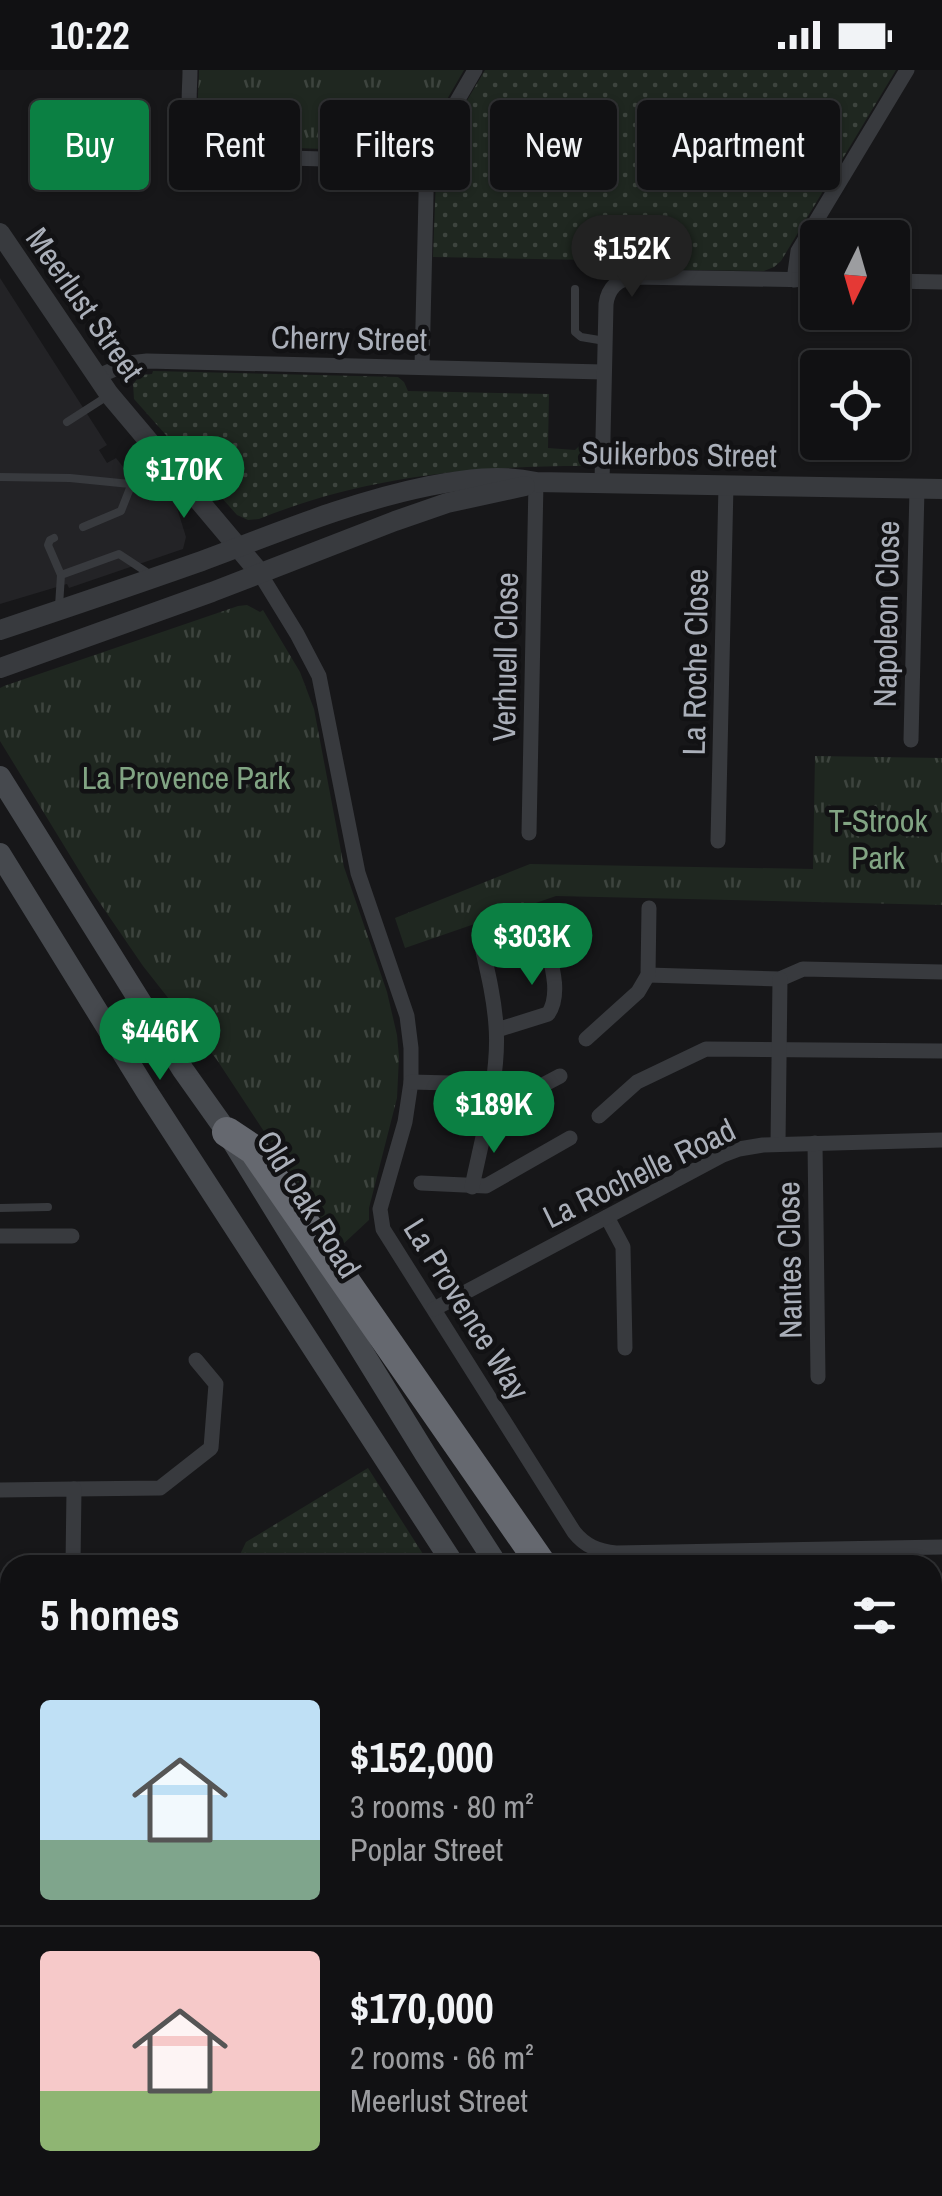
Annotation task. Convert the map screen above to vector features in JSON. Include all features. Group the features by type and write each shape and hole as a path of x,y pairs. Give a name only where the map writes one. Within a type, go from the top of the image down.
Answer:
{"highway":[{"path":"227,1132 254,1150 535,1555"}],"main road":[{"name":"Old Oak Road","path":"0,777 491,1555"},
{"path":"0,854 147,1092 448,1555"}],"street":[{"path":"190,70 190,120 200,147 216,156 320,159"},
{"path":"458,100 476,70"},
{"path":"794,280 798,250 906,70"},
{"path":"422,367 426,190"},
{"name":"Meerlust Street","path":"1,236 96,377 259,572"},
{"path":"602,482 605,341 608,295 612,288 633,277 800,280"},
{"path":"910,282 942,282"},
{"name":"Cherry Street","path":"96,377 129,362 146,361 604,372"},
{"name":"Suikerbos Street","path":"0,630 154,578 329,512 456,481 516,478 536,482 942,489"},
{"name":"Suikerbos Street","path":"0,668 395,521 447,503 536,482"},
{"name":"Verhuell Close","path":"528,832 536,482"},
{"name":"La Roche Close","path":"718,841 726,484"},
{"name":"Napoleon Close","path":"911,740 917,489"},
{"name":"La Provence Way","path":"259,572 322,684 358,873 407,1016 411,1082 405,1122 382,1201 384,1229 580,1540 597,1550 616,1554 655,1555"},
{"path":"586,1039 638,992 648,975 649,908"},
{"path":"497,1030 548,1014 555,1004 544,933"},
{"path":"472,1187 492,1084 497,1030 480,934"},
{"path":"648,975 780,979 803,969 942,972"},
{"path":"778,1144 780,979"},
{"path":"599,1116 637,1082 704,1049 942,1051"},
{"path":"486,1115 560,1076"},
{"path":"411,1082 492,1084"},
{"path":"421,1184 491,1184 570,1138"},
{"name":"La Rochelle Road","path":"434,1309 732,1151 778,1144 942,1140"},
{"name":"Nantes Close","path":"816,1143 818,1377"},
{"path":"607,1216 624,1247 625,1348"},
{"path":"0,1236 72,1236"},
{"path":"0,1490 160,1488 211,1448 216,1384 196,1360"},
{"path":"73,1555 74,1489"},
{"name":"La Provence Way","path":"819,1555 942,1547"}],"lane":[{"path":"574,289 575,332 581,337 605,341"},
{"path":"67,422 110,394"},
{"path":"83,527 107,523 121,511 134,478 162,456"},
{"path":"0,477 130,484"},
{"path":"54,538 48,544 61,575 58,610"},
{"path":"61,575 117,550 154,578"},
{"path":"0,1208 48,1207"}],"shaded area":[{"path":"0,278 107,445 99,450 107,463 116,458 124,473 156,476 173,495 186,537 183,549 69,588 67,584 0,604"}],"green space":[{"path":"199,70 464,70 447,100 320,100 320,149 300,148 300,100 198,100"},
{"path":"485,70 896,70 840,163 840,100 637,100 637,190 824,190 806,220 800,220 800,229 781,261 764,271 622,269 591,260 433,257 436,190 470,190 467,100"},
{"path":"153,371 398,377 408,391 549,394 548,448 575,450 587,439 595,439 594,451 583,466 500,468 418,477 338,493 248,520 237,515 134,399 133,384 141,375"},
{"name":"La Provence Park","path":"247,605 263,610 300,672 314,709 344,867 387,992 397,1035 397,1098 369,1220 340,1247 217,1060 143,966 93,893 0,741 0,688"},
{"name":"T-Strook Park","path":"815,756 942,758 942,905 556,896 405,948 395,918 530,864 813,869"},
{"path":"368,1468 424,1555 240,1555 246,1542"}]}
